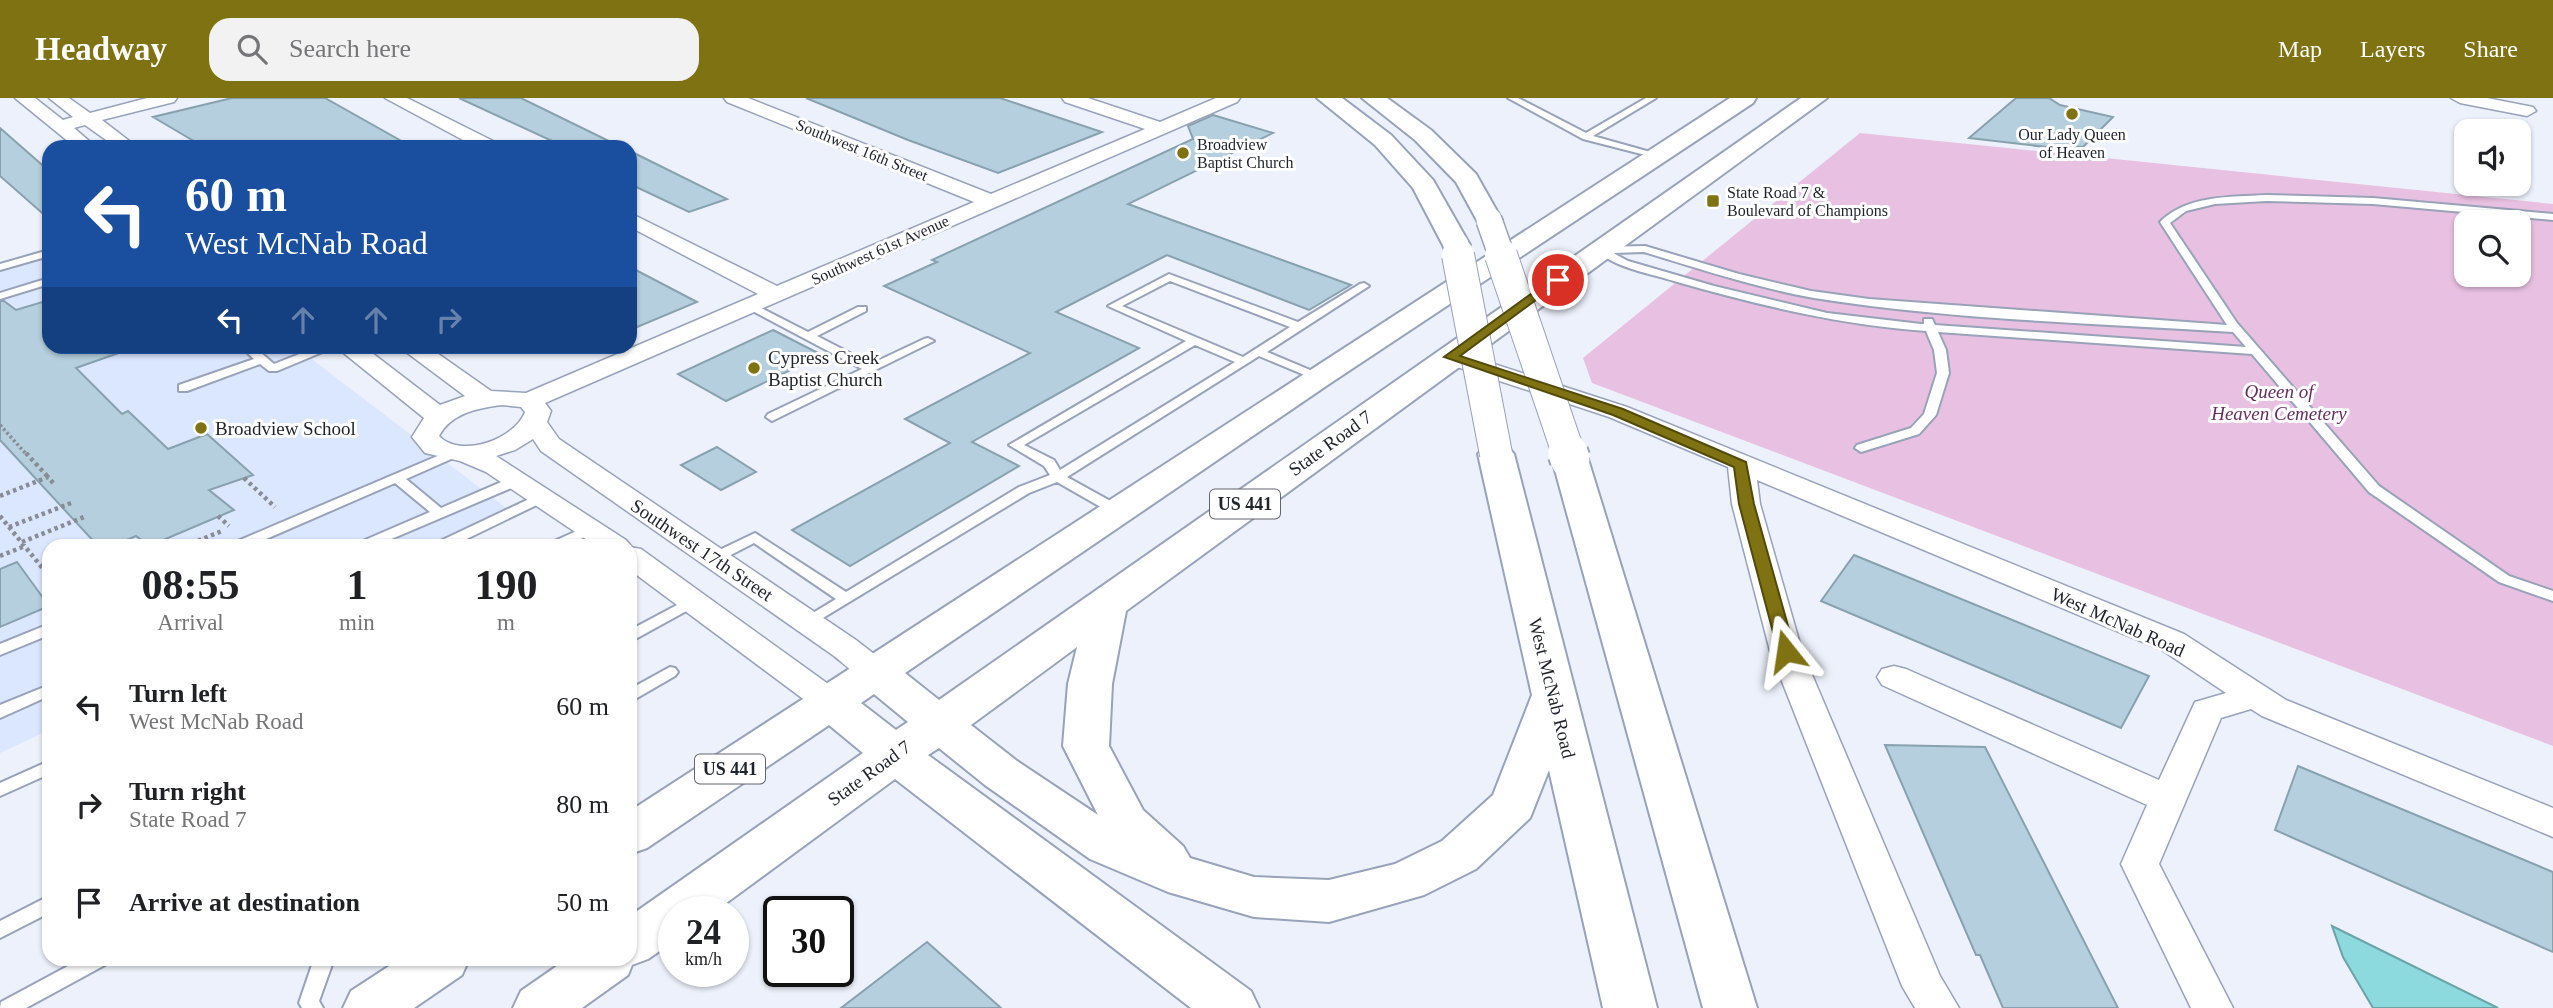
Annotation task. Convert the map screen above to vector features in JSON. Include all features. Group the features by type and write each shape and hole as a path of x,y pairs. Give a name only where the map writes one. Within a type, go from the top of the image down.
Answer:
{"main road":[{"name":"West McNab Road","path":"1328,98 1383,140 1424,186 1456,245 1496,454 1630,1008"},
{"path":"1373,98 1423,135 1467,179 1489,220 1570,459 1730,1008"},
{"name":"US 441","path":"637,830 1318,377 1745,98"},
{"name":"State Road 7","path":"696,896 1815,98"},
{"path":"1600,250 1593,239 1595,225 1655,156"},
{"path":"1108,602 1090,684 1086,746 1126,823 1186,878"},
{"path":"875,672 1001,773 1107,846 1186,878 1254,897 1329,901 1406,881 1459,855 1513,805 1554,695"},
{"path":"830,702 960,806 1232,1008"},
{"name":"State Road 7","path":"637,939 658,924"},
{"path":"370,1008 433,966"},
{"path":"540,1008 599,966"}],"street":[{"path":"24,98 78,140"},
{"path":"58,98 118,140"},
{"path":"60,126 168,98"},
{"path":"394,98 476,140"},
{"name":"Southwest 16th Street","path":"733,98 992,202"},
{"path":"1071,98 1161,128"},
{"name":"Southwest 61st Avenue","path":"459,453 482,451 515,440 532,412 751,306 1231,98"},
{"path":"2460,98 2527,111"},
{"path":"637,223 778,295"},
{"path":"357,354 439,417"},
{"path":"421,354 486,399"},
{"name":"West McNab Road","path":"1450,357 1618,412 2173,642 2274,708 2553,823"},
{"path":"532,412 510,397 486,399 469,403 439,417 428,427 425,437 429,445 439,451 459,453 496,466 605,539"},
{"name":"Southwest 17th Street","path":"532,412 550,445 808,622 875,672"},
{"path":"1741,465 1746,504 1786,651 1923,986 1938,1008"},
{"path":"660,576 715,558"},
{"path":"637,561 830,702"},
{"path":"1894,677 2168,799"},
{"path":"2212,1008 2140,864 2207,710 2256,696"}],"lane":[{"path":"1512,98 1587,137 1655,156"},
{"path":"1587,137 1652,98"},
{"path":"2553,217 2373,201 2266,198 2215,201 2183,209 2165,222 2237,329 2374,489 2504,579 2553,596"},
{"path":"1600,250 1645,249 1736,276 1811,293 1922,307 2237,329"},
{"path":"1600,250 1625,263 1827,316 1931,328 2256,351"},
{"path":"0,267 42,255"},
{"path":"1243,361 1113,306 1169,277 1300,327"},
{"path":"0,296 42,283"},
{"path":"808,622 1024,490 1058,477 1364,286"},
{"path":"751,306 871,369"},
{"path":"1861,448 1915,431 1930,415 1943,373 1940,350 1922,307"},
{"path":"808,336 862,309"},
{"path":"1118,512 1058,477 1049,463 1015,444 1195,340"},
{"path":"772,417 928,341"},
{"path":"1258,352 1318,377"},
{"path":"255,354 273,369 311,354"},
{"path":"183,388 262,360"},
{"path":"254,539 396,477 459,453"},
{"path":"396,477 438,512"},
{"path":"378,539 518,480"},
{"path":"455,539 544,496"},
{"path":"569,539 590,529"},
{"path":"715,558 755,537 846,599"},
{"path":"637,633 694,601"},
{"path":"0,650 42,631"},
{"path":"637,692 670,672"},
{"path":"0,712 42,693"},
{"path":"0,790 42,769"},
{"path":"0,930 42,908"},
{"path":"8,1008 84,966"},
{"path":"313,1008 309,1003 322,966"}],"path":[{"path":"0,425 54,484"},
{"path":"0,496 48,477"},
{"path":"244,478 276,508"},
{"path":"9,527 71,503"},
{"path":"0,516 42,567"},
{"path":"218,516 230,527"},
{"path":"0,556 84,517"}],"shaded area":[{"name":"Broadview School","path":"42,250 42,354 305,354 509,510 449,539 42,539 42,733 0,753 0,262"}],"green space":[{"name":"Queen of Heaven Cemetery","path":"1860,133 2454,194 2454,196 2553,204 2553,746 1592,383 1583,358"}],"water":[{"path":"2332,926 2498,1008 2373,1008 2343,957"}],"building":[{"path":"232,98 325,98 400,140 192,140 153,117"},
{"path":"459,98 521,98 607,140 550,140"},
{"path":"806,98 1000,98 1102,132 998,173"},
{"path":"2016,98 2049,98 2060,105 2113,117 2083,147 2061,145 2063,149 1969,138"},
{"path":"1213,115 1273,133 1128,204 1351,285 1309,310 1167,255 1056,312 1139,348 972,442 1019,466 850,566 792,530 950,443 905,419 1030,353 884,286 937,262 932,260 1193,139 1188,126"},
{"path":"0,128 42,165 42,213 0,176"},
{"path":"637,154 727,199 689,212 637,187"},
{"path":"637,271 697,302 637,327"},
{"path":"0,301 16,310 42,302 42,354 116,354 76,368 122,414 128,411 168,449 207,434 253,475 209,490 234,510 166,539 140,539 136,536 129,539 92,539 0,440"},
{"path":"773,330 822,355 726,401 678,374"},
{"path":"717,447 756,472 721,490 681,465"},
{"path":"1854,555 2149,676 2121,728 1821,601"},
{"path":"17,562 42,596 42,609 0,627 0,569"},
{"path":"1885,745 1985,747 2118,1008 2003,1008 1980,955 1976,955"},
{"path":"2298,766 2553,872 2553,952 2275,830"},
{"path":"927,942 1001,1008 841,1008"}],"place":[{"name":"Our Lady Queen of Heaven","path":"2072,114"},
{"name":"Broadview Baptist Church","path":"1183,153"},
{"name":"State Road 7 & Boulevard of Champions","path":"1713,201"},
{"name":"Cypress Creek Baptist Church","path":"754,368"},
{"name":"Broadview School","path":"201,428"}],"route":[{"path":"1558,280 1450,357 1618,412 1741,465 1746,504 1786,651"}]}
